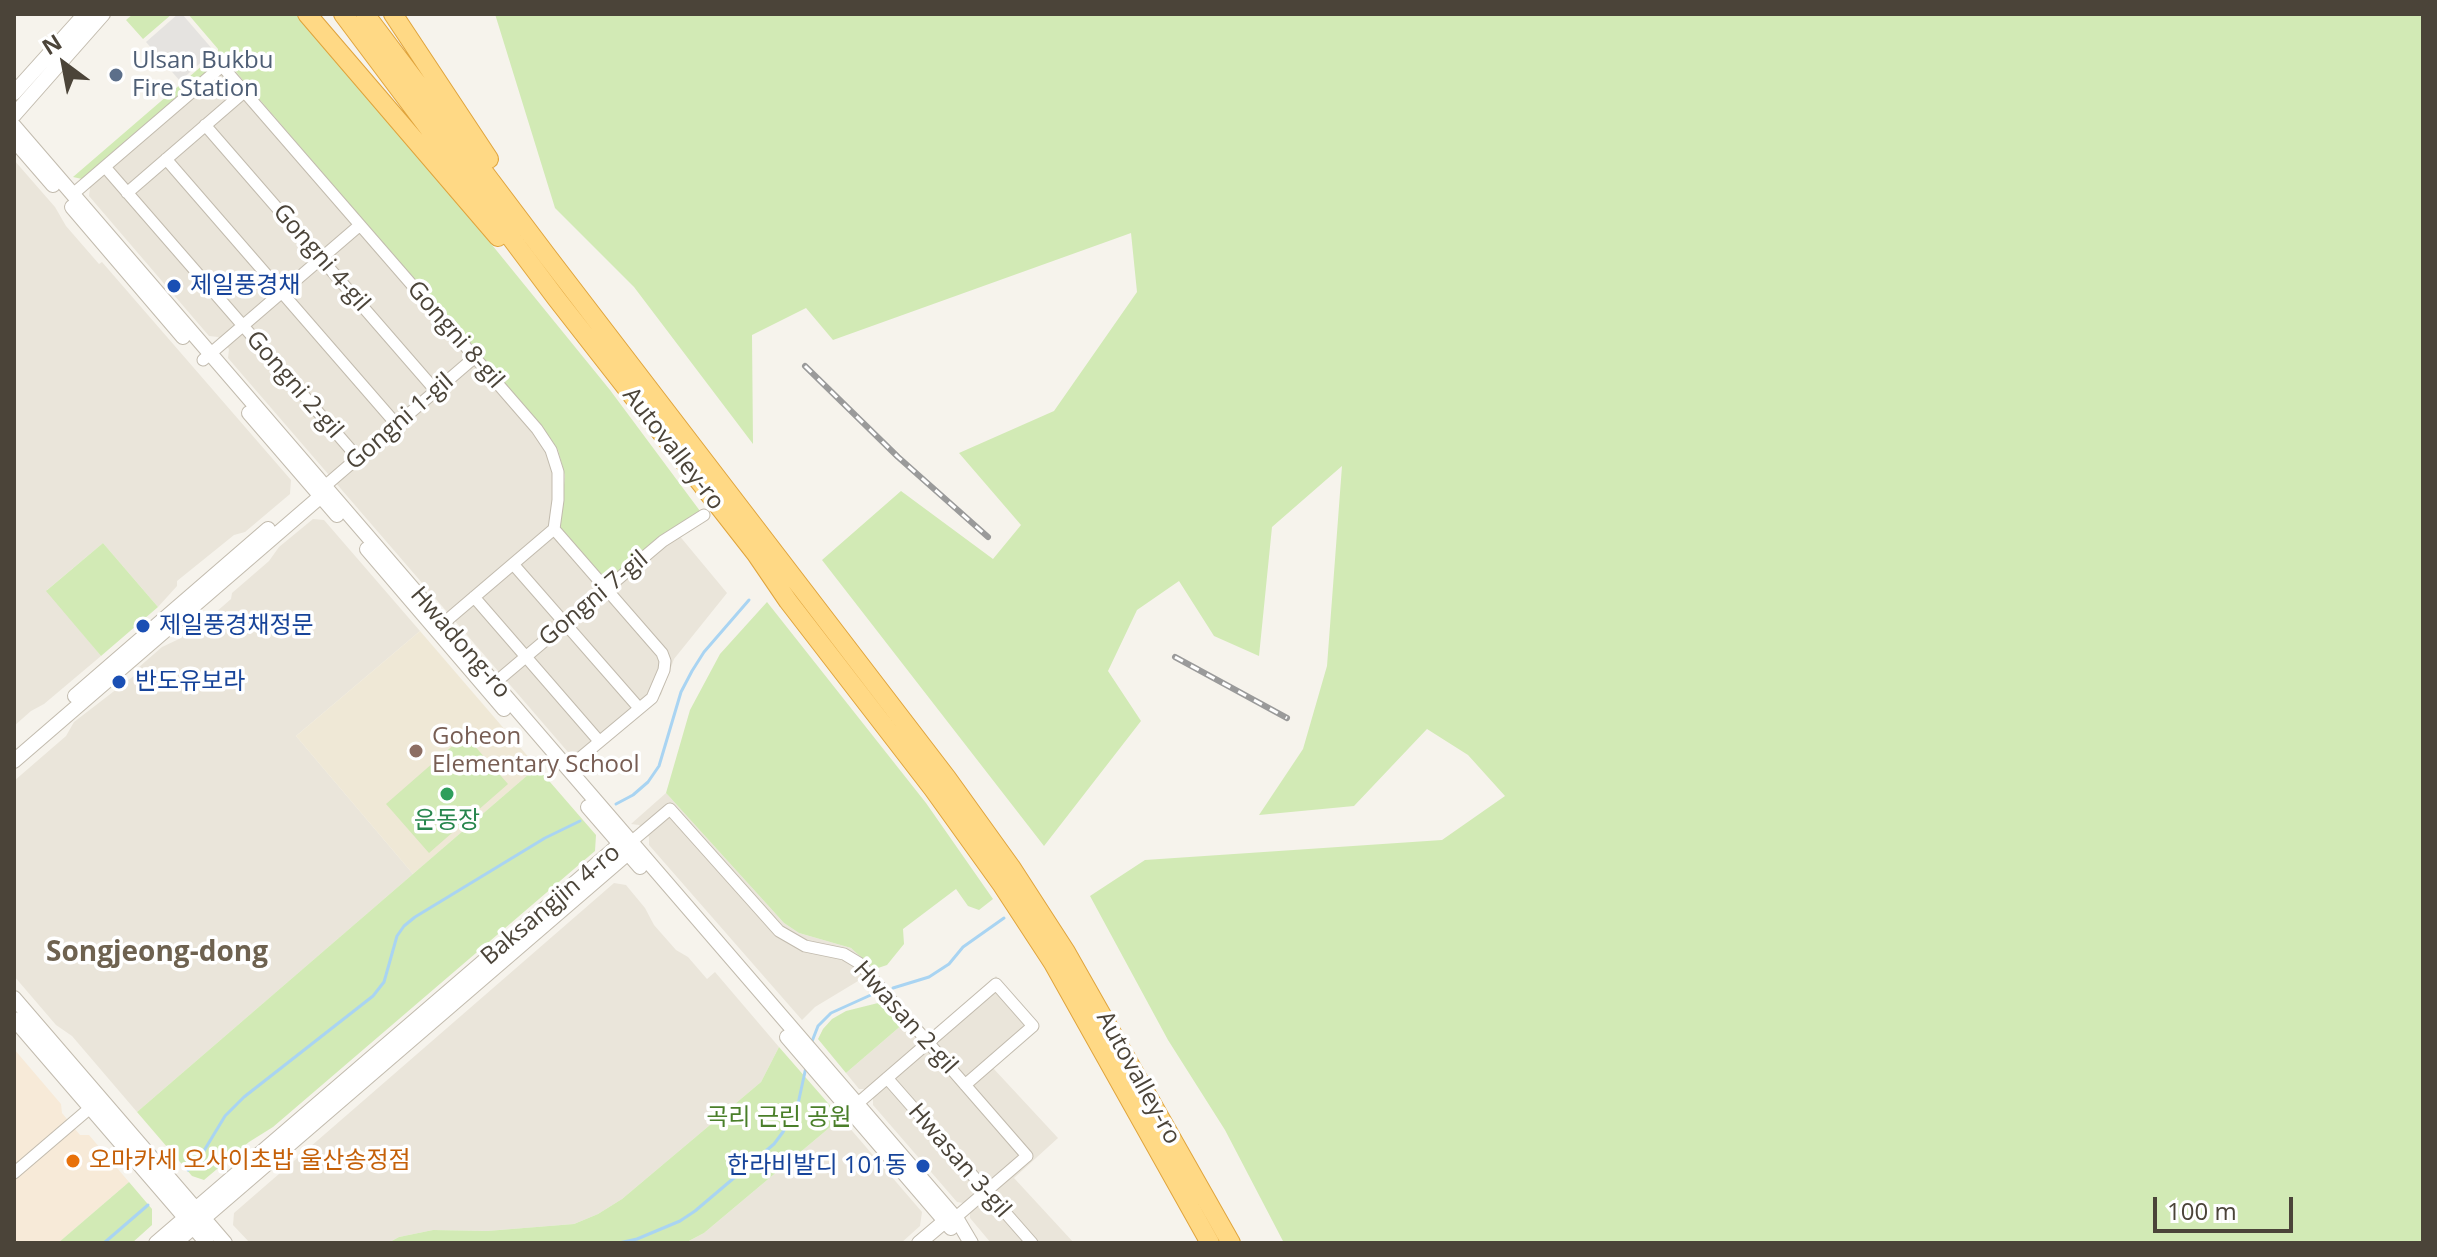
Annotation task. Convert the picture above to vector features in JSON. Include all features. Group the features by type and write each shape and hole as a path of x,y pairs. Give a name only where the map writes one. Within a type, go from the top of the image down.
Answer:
{"highway":[{"path":"307,14 518,261 571,318"},
{"name":"Autovalley-ro","path":"343,14 571,318 763,550"},
{"name":"Autovalley-ro","path":"365,14 763,550 1002,885 1053,963 1210,1243"},
{"path":"393,14 488,157 548,257"},
{"name":"Autovalley-ro","path":"794,595 947,778 1011,867 1096,1004 1231,1243"}],"street":[{"path":"14,93 85,14"},
{"path":"14,115 103,14"},
{"name":"Gongni 8-gil","path":"73,194 222,66 537,429 555,460 559,484 554,529"},
{"path":"127,193 244,92"},
{"name":"Gongni 4-gil","path":"205,125 436,391"},
{"name":"Hwadong-ro","path":"14,126 320,491 440,626 626,846 968,1240"},
{"name":"Hwadong-ro","path":"14,140 207,356"},
{"path":"166,159 397,425"},
{"name":"Gongni 2-gil","path":"105,167 358,458"},
{"path":"207,356 360,225"},
{"name":"Gongni 1-gil","path":"320,491 475,357"},
{"path":"14,748 320,491"},
{"path":"14,761 320,491"},
{"name":"Gongni 7-gil","path":"491,686 663,541 704,515"},
{"path":"440,626 554,529 662,653 665,661 652,698 568,768"},
{"path":"513,564 639,708"},
{"path":"474,597 599,741"},
{"name":"Hwadong-ro","path":"491,686 568,768 626,846"},
{"name":"Hwasan 2-gil","path":"626,846 670,809 779,931 805,946 844,954 859,963 1027,1156 950,1222"},
{"name":"Baksangjin 4-ro","path":"156,1243 194,1218 626,846"},
{"path":"857,1104 996,984 1033,1026 965,1085"},
{"path":"14,998 194,1218 207,1243"},
{"path":"14,1019 90,1108 194,1218 225,1243"},
{"name":"Hwadong-ro","path":"816,1064 857,1104 950,1222"},
{"name":"Hwasan 3-gil","path":"887,1078 1032,1243"},
{"path":"16,1168 90,1108"},
{"name":"Baksangjin 4-ro","path":"175,1243 194,1218"},
{"path":"919,1243 950,1222"},
{"path":"934,1243 950,1222"}],"shaded area":[{"path":"178,14 182,14 214,51 180,81 146,42"},
{"path":"224,58 551,439 558,450 565,476 560,520 660,537 673,528 727,593 674,659 661,695 580,766 228,358 229,349 218,337 209,336 89,196 90,188 82,179"},
{"path":"14,160 55,207 66,226 99,264 102,262 291,480 290,494 245,532 234,535 177,581 177,586 158,607 103,543 47,590 101,656 14,726"},
{"path":"313,519 324,520 420,631 296,736 413,874 137,1112 72,1036 56,1025 14,976 14,781 66,736 74,722 135,675 138,668 162,647 179,639 202,619 207,620 231,599 232,593 269,561 279,547"},
{"name":"Goheon Elementary School","path":"420,631 537,767 413,874 296,736"},
{"path":"666,793 784,923 799,933 851,948 863,956 871,966 863,978 815,1007 802,1020 649,845 649,837 639,825 631,824"},
{"path":"614,883 626,885 654,925 707,979 715,972 779,1047 761,1082 622,1199 574,1224 487,1231 433,1230 399,1237 388,1243 250,1243 233,1225 234,1213"},
{"path":"996,976 1039,1025 993,1068 1058,1138 1014,1178 1074,1243 991,1243 970,1218 970,1212 963,1203 957,1202 873,1105 873,1099 864,1089 859,1089 846,1073 903,1024 915,1038 926,1030 934,1030"},
{"path":"14,1049 61,1104 62,1113 80,1135 89,1135 129,1182 58,1243 14,1243"},
{"path":"841,1118 922,1212 920,1226 901,1243 685,1243 704,1233"}],"green space":[{"path":"133,14 172,14 143,39 126,20"},
{"path":"188,14 299,14 610,390 700,511 660,537 613,579 604,578 561,530 565,476 558,450 551,439 224,58 82,179 73,177 218,52"},
{"path":"495,14 2423,14 2423,1243 1284,1243 1225,1130 1168,1040 1090,896 1145,860 1442,840 1505,796 1468,755 1427,729 1354,806 1259,815 1303,749 1327,666 1342,466 1272,527 1259,656 1214,636 1179,581 1137,610 1108,671 1141,721 1044,846 822,560 901,491 993,559 1021,525 959,453 1054,411 1137,292 1131,233 833,340 806,308 752,335 753,444 634,287 555,208"},
{"path":"103,543 158,607 101,656 46,591"},
{"path":"767,602 926,803 993,899 979,910 968,906 956,889 903,929 904,944 887,965 878,968 871,966 851,948 799,933 784,923 666,793 690,710 720,654"},
{"name":"운동장","path":"465,735 508,784 429,853 386,804"},
{"path":"537,767 596,835 595,851 273,1127 249,1142 204,1180 192,1176 137,1112"},
{"path":"882,1002 903,1024 846,1073 818,1039 823,1029 846,1011"},
{"name":"곡리 근린 공원","path":"779,1047 841,1118 704,1233 685,1243 388,1243 399,1237 433,1230 487,1231 574,1224 598,1214 622,1199 761,1082"},
{"path":"129,1182 152,1209 152,1225 132,1243 58,1243"}],"waterway":[{"path":"616,804 648,782 659,766 681,692 692,671 704,652 749,600"},
{"path":"188,1170 199,1159 225,1116 244,1097 373,996 384,982 397,936 404,926 545,838 580,821"},
{"path":"893,988 929,977 949,964 963,947 1004,918"},
{"path":"811,1044 818,1026 831,1013 873,994"},
{"path":"619,1243 680,1221 774,1144 798,1104 806,1067"},
{"path":"104,1243 148,1205"}],"railway":[{"path":"805,366 898,457 988,537"},
{"path":"1175,657 1287,718"}],"place":[{"name":"Ulsan Bukbu Fire Station","path":"116,75"},
{"name":"제일풍경채","path":"174,286"},
{"name":"제일풍경채정문","path":"143,626"},
{"name":"반도유보라","path":"119,682"},
{"name":"Goheon Elementary School","path":"416,751"},
{"name":"운동장","path":"447,794"},
{"name":"오마카세 오사이초밥 울산송정점","path":"73,1161"},
{"name":"한라비발디 101동","path":"923,1166"}],"district":[{"name":"Songjeong-dong","path":"157,953"}]}
